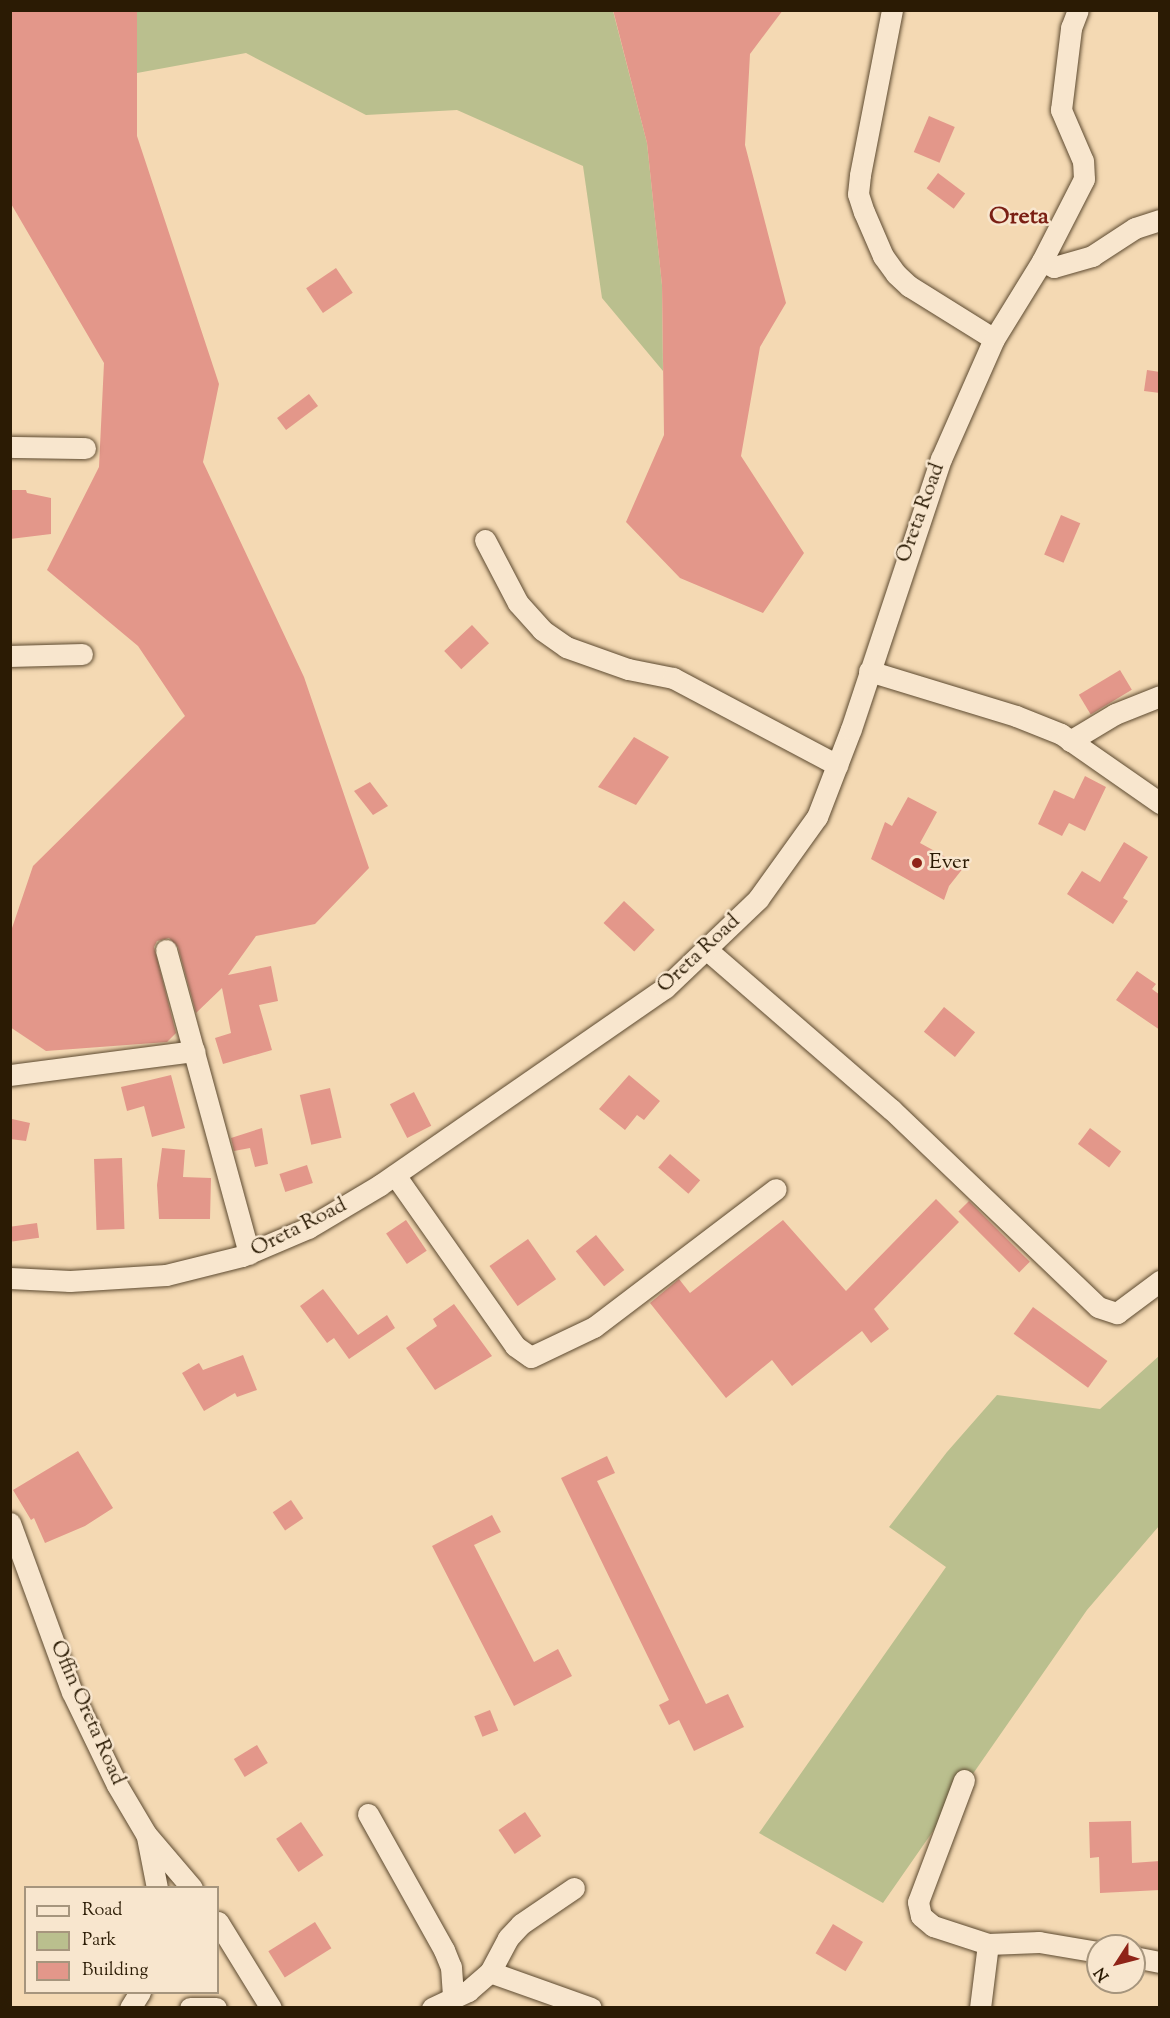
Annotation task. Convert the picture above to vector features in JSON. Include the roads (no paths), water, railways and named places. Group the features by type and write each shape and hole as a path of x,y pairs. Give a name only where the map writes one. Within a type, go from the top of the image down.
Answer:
{"street":[{"path":"892,10 858,194 883,256 896,274 909,286 994,339"},
{"name":"Oreta Road","path":"10,1278 70,1281 166,1275 249,1254 308,1228 394,1175 666,988 758,899 810,826 837,765 940,459 994,339 1042,261 1084,178 1083,161 1061,111 1071,28 1078,10"},
{"path":"1042,261 1053,267 1092,256 1135,228 1160,220"},
{"path":"10,447 85,448"},
{"path":"485,540 518,603 542,630 566,647 628,669 673,678 837,765"},
{"path":"10,656 82,654"},
{"path":"869,671 1016,716 1071,741 1160,802"},
{"path":"1071,741 1115,714 1160,696"},
{"path":"706,949 891,1109 1098,1307 1117,1312 1160,1281"},
{"path":"166,950 194,1051 199,1082 249,1254"},
{"path":"10,1075 194,1051"},
{"path":"394,1175 515,1346 531,1357 594,1327 776,1189"},
{"name":"Offin Oreta Road","path":"10,1523 72,1692 117,1785 146,1834 191,1886"},
{"path":"963,1780 918,1902 921,1916 933,1926 988,1944 1039,1942 1086,1950"},
{"path":"368,1814 444,1950 451,1967 453,1996"},
{"path":"146,1834 157,1886"},
{"path":"432,2007 468,1991 490,1972 508,1938 521,1924 574,1888"},
{"path":"219,1924 271,2007"},
{"path":"980,2007 988,1944"},
{"path":"490,1972 591,2007"},
{"path":"130,2007 139,1994"},
{"path":"190,2007 216,2007"}],"place":[{"name":"Ever","path":"917,863"}],"district":[{"name":"Oreta","path":"1019,218"}]}
